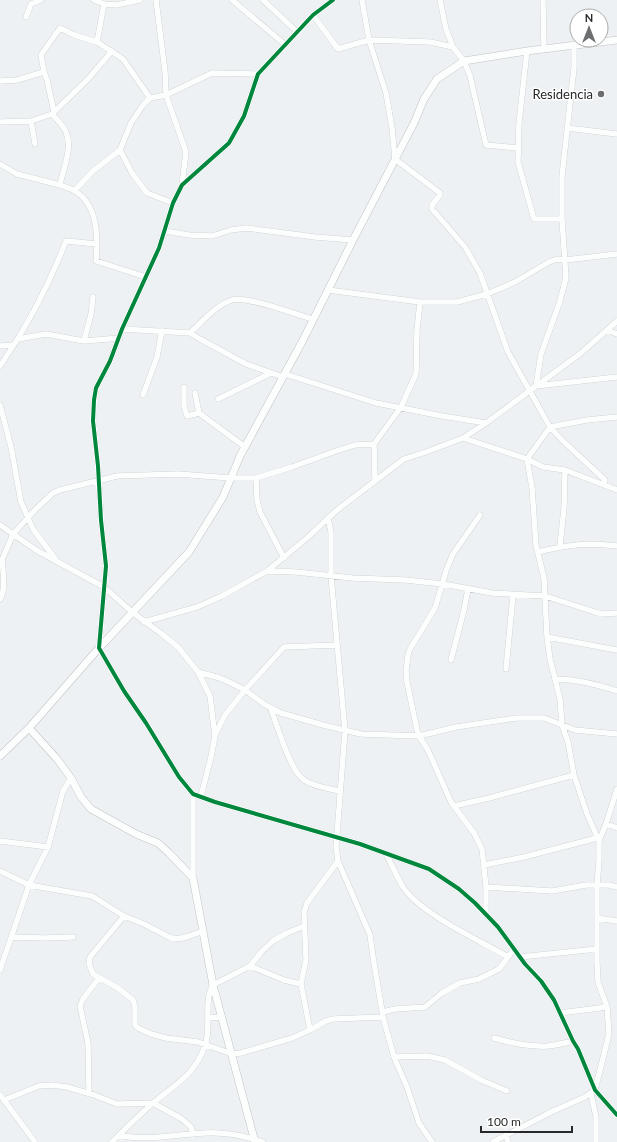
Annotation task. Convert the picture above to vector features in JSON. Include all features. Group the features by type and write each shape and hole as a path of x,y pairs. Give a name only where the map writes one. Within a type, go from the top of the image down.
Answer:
{"street":[{"path":"26,17 31,4 41,0"},
{"path":"94,0 104,4 116,5 140,0"},
{"path":"156,0 165,71 166,95 186,152 182,185 173,203 165,231 122,329 120,338 96,388 93,421 100,480 101,520 106,566 99,648 166,758 193,794 215,802 280,819 336,838 360,844 429,869 459,889 486,914 541,981 554,1000 578,1049 593,1092 596,1117 596,1142"},
{"path":"232,0 282,42"},
{"path":"263,0 294,29"},
{"path":"182,185 229,143 244,116 258,74 313,15 333,0"},
{"path":"362,0 369,40 386,93 395,159 440,193 432,205 432,209 465,247 480,273 508,352 550,427 605,480 604,485"},
{"path":"440,0 446,29 453,47 464,61 470,76 486,145 518,148"},
{"path":"543,0 544,49"},
{"path":"97,42 104,4"},
{"path":"313,15 338,49 369,40 430,42 453,47"},
{"path":"60,185 68,145 66,133 53,113 41,55 60,28 80,37 97,42 123,59 150,98"},
{"path":"0,756 28,728 99,648 189,552 223,498 245,447 284,376 414,123 424,100 437,79 464,61 569,46"},
{"path":"536,386 541,354 559,304 566,278 562,219 562,176 574,68 574,48"},
{"path":"0,122 31,121 53,113 88,79 112,51"},
{"path":"527,51 518,162 534,219 562,219"},
{"path":"0,81 16,80 44,72"},
{"path":"75,190 93,171 120,150 131,122 150,98 166,95 212,73 258,74"},
{"path":"31,121 35,144"},
{"path":"567,128 617,134"},
{"path":"120,150 132,173 147,193 173,203"},
{"path":"0,164 17,174 75,190 86,201 93,217 96,229 96,261 146,277"},
{"path":"165,231 189,235 212,236 231,230 246,228 315,237 353,240"},
{"path":"0,366 14,346 44,294 66,241 97,244"},
{"path":"328,290 420,302 457,302 487,294 515,282 549,262 557,259 565,260 617,254"},
{"path":"84,341 91,314 93,297"},
{"path":"190,333 221,305 233,299 246,299 313,319"},
{"path":"375,481 374,444 401,407 416,374 417,330 420,302"},
{"path":"144,622 197,607 222,596 267,571 284,558 328,518 404,459 463,438 486,423 581,353 617,321"},
{"path":"122,329 190,333 246,364 271,373 376,403 486,423"},
{"path":"607,330 617,334"},
{"path":"143,395 157,357 162,331"},
{"path":"18,339 46,334 84,341 120,338"},
{"path":"0,346 14,346"},
{"path":"218,399 271,373"},
{"path":"536,386 617,378"},
{"path":"184,387 184,406 187,416 199,413"},
{"path":"195,393 199,413 245,447"},
{"path":"0,405 11,447 21,502 33,529 56,560"},
{"path":"493,1142 593,1092 609,1034 607,1007 598,982 597,885 600,860 598,840 587,814 574,775 568,742 562,725 560,699 550,660 547,637 544,578 538,552 532,488 527,459 550,427 587,420 617,417"},
{"path":"463,438 527,459 543,467 565,470 617,490"},
{"path":"0,599 3,588 1,560 13,534 27,517 53,493 60,490 117,476 178,474 232,478 256,478 336,451 355,446 374,444"},
{"path":"560,546 564,508 565,470"},
{"path":"256,478 257,500 260,512 284,558"},
{"path":"480,515 453,554 447,568 435,608 421,629 408,655 406,671 419,736 428,750 446,793 478,840 482,849 486,887 486,914"},
{"path":"328,518 331,532 331,576 344,731 336,838 338,861 370,935 383,1015 394,1057 407,1087 419,1123 432,1142"},
{"path":"0,525 36,550 104,588 144,622 178,647 198,672 210,696 215,736"},
{"path":"538,552 560,546 598,544 617,546"},
{"path":"267,571 352,578 405,580 443,584 492,593 545,596 602,614 617,613"},
{"path":"451,660 468,589"},
{"path":"506,669 513,595"},
{"path":"547,637 617,650"},
{"path":"201,796 215,736 225,715 245,690 284,647 337,645"},
{"path":"198,672 220,678 245,690 281,713 344,731 361,734 419,736 456,727 518,718 544,718 575,730 617,734"},
{"path":"555,679 586,681 617,691"},
{"path":"270,707 297,775 309,783 339,791"},
{"path":"28,728 57,759 71,778 81,797 91,809 136,834 158,844 169,853 193,878"},
{"path":"454,806 574,775"},
{"path":"0,970 29,885 48,847 63,791 71,778"},
{"path":"598,840 606,824 617,789"},
{"path":"193,794 193,878 213,985 254,1140"},
{"path":"606,824 617,828"},
{"path":"484,865 598,840"},
{"path":"0,841 48,847"},
{"path":"386,854 404,888 412,898 444,921 508,957"},
{"path":"310,1030 300,984 306,960 304,912 307,903 338,861"},
{"path":"0,871 29,885 92,896 124,916 174,939 203,931"},
{"path":"486,887 552,891 597,885 617,887"},
{"path":"124,916 90,957 89,964 93,974 118,988 133,1000 135,1007 135,1025 138,1028 150,1034 166,1038 206,1044 232,1054 241,1053 310,1030 333,1019 383,1015 395,1009 425,1007 442,993 460,983 479,979 499,969 514,949"},
{"path":"597,918 617,921"},
{"path":"112,1142 153,1102 189,1074 201,1056 206,1044 209,995 213,985 250,966 262,951 273,941 304,926"},
{"path":"12,937 73,937"},
{"path":"520,957 597,950"},
{"path":"250,966 284,980 300,984"},
{"path":"90,1093 88,1043 80,1006 83,999 99,978"},
{"path":"560,1013 607,1007"},
{"path":"208,1018 222,1017"},
{"path":"494,1038 512,1043 548,1046 573,1041"},
{"path":"394,1057 427,1056 445,1060 481,1080 507,1091"},
{"path":"4,1100 39,1086 52,1085 90,1093 117,1104 153,1102 182,1119 191,1127 193,1134"},
{"path":"593,1092 617,1115"},
{"path":"0,1094 35,1142"},
{"path":"119,1135 130,1138 214,1133 233,1134 263,1142"},
{"path":"233,1134 233,1142"},
{"path":"506,1135 508,1142"}],"cycle path":[{"path":"333,0 313,15 258,74 244,116 229,143 182,185 173,203 159,248 122,329 110,361 96,388 93,421 106,566 99,648 124,691 146,723 179,777 193,794 215,802 360,844 429,869 459,889 475,903 498,927 525,964 541,981 554,1000 578,1049 595,1090 617,1115"}],"place":[{"name":"Residencia","path":"601,94"}]}
